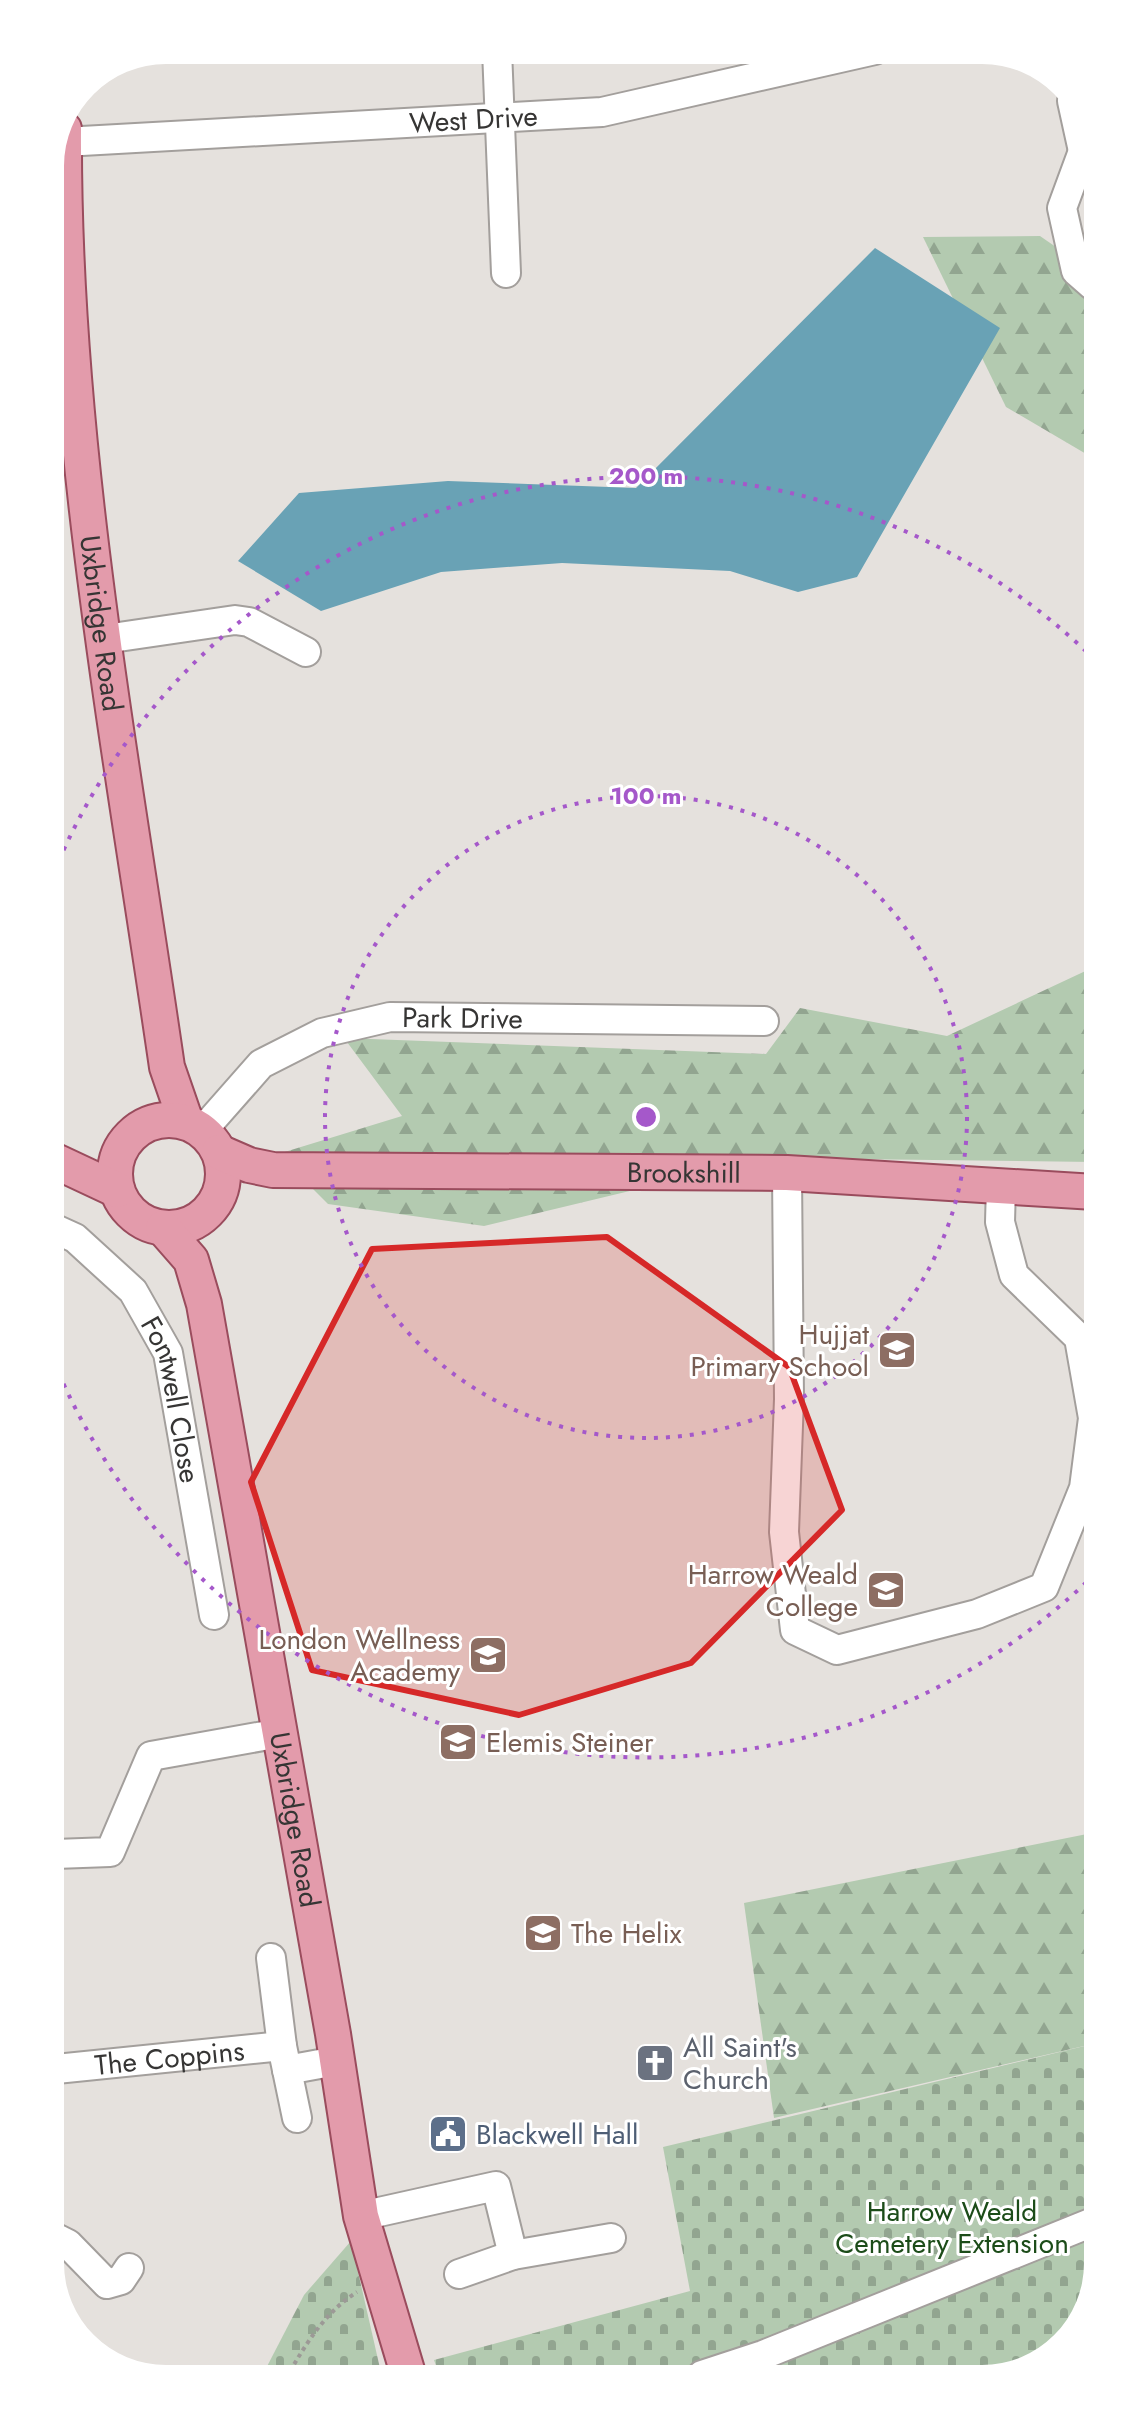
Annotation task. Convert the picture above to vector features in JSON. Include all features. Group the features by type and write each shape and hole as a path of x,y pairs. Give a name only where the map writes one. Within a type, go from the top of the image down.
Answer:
{"main road":[{"name":"Uxbridge Road","path":"65,155 72,370 105,639 167,1067 202,1135"},
{"name":"Uxbridge Road","path":"150,1124 167,1067"},
{"path":"167,1120 202,1135 224,1170 222,1189 214,1206 200,1219 179,1228 163,1228 139,1220 126,1207 117,1190 116,1171 122,1148 134,1133 150,1124 167,1120"},
{"name":"Brookshill","path":"202,1135 249,1165 273,1170 787,1173 1084,1191"},
{"path":"64,1158 122,1148"},
{"path":"64,1165 117,1190"},
{"name":"Brookshill","path":"222,1189 248,1175 273,1170"},
{"name":"Uxbridge Road","path":"191,1260 200,1219"},
{"name":"Uxbridge Road","path":"163,1228 191,1260 214,1349 361,2216 405,2365"}],"street":[{"path":"498,64 506,273"},
{"name":"West Drive","path":"69,136 501,120 602,112 813,64"},
{"path":"1084,162 1062,208 1076,271 1084,278"},
{"path":"105,639 235,620 249,622 306,652"},
{"name":"Park Drive","path":"202,1135 261,1064 322,1033 390,1017 764,1021"},
{"path":"787,1173 789,1384 784,1532 795,1630 837,1650 977,1614 1044,1587 1084,1488"},
{"path":"1001,1186 1000,1222 1014,1275 1079,1338 1084,1367"},
{"name":"Fontwell Close","path":"64,1233 75,1238 133,1291 168,1353 211,1603 254,1582"},
{"path":"64,1854 110,1852 151,1756 280,1733"},
{"name":"The Coppins","path":"271,1958 284,2058 297,2118"},
{"name":"The Coppins","path":"64,2069 284,2058 336,2061"},
{"path":"361,2216 496,2186 513,2255"},
{"path":"732,2365 1084,2226"},
{"path":"459,2274 513,2255 611,2238"},
{"path":"64,2242 107,2284 121,2280 129,2268"}],"path":[{"path":"293,2365 311,2334 341,2302 379,2277"}],"highlighted area":[{"path":"607,1237 789,1367 842,1510 691,1663 519,1715 312,1670 251,1482 372,1249"}],"green space":[{"path":"1040,236 1084,266 1084,453 1006,407 923,237"},
{"path":"1084,972 1084,1162 767,1158 484,1226 328,1204 278,1154 402,1116 344,1038 766,1054 800,1008 947,1036"},
{"path":"1084,1835 1084,2046 774,2118 744,1903"},
{"name":"Harrow Weald Cemetery Extension","path":"1084,2046 1084,2263 1081,2289 1067,2320 1044,2344 1015,2360 995,2364 436,2365 434,2360 690,2291 663,2147"},
{"path":"351,2241 379,2365 268,2365 304,2295"}],"water":[{"path":"875,248 1000,328 857,577 798,592 730,571 562,563 441,572 321,611 238,561 299,493 448,481 636,488"}],"place":[{"name":"Hujjat Primary School","path":"897,1350"},
{"name":"Harrow Weald College","path":"886,1590"},
{"name":"London Wellness Academy","path":"488,1655"},
{"name":"Elemis Steiner","path":"458,1742"},
{"name":"The Helix","path":"543,1933"},
{"name":"All Saint's Church","path":"655,2063"},
{"name":"Blackwell Hall","path":"448,2134"}]}
